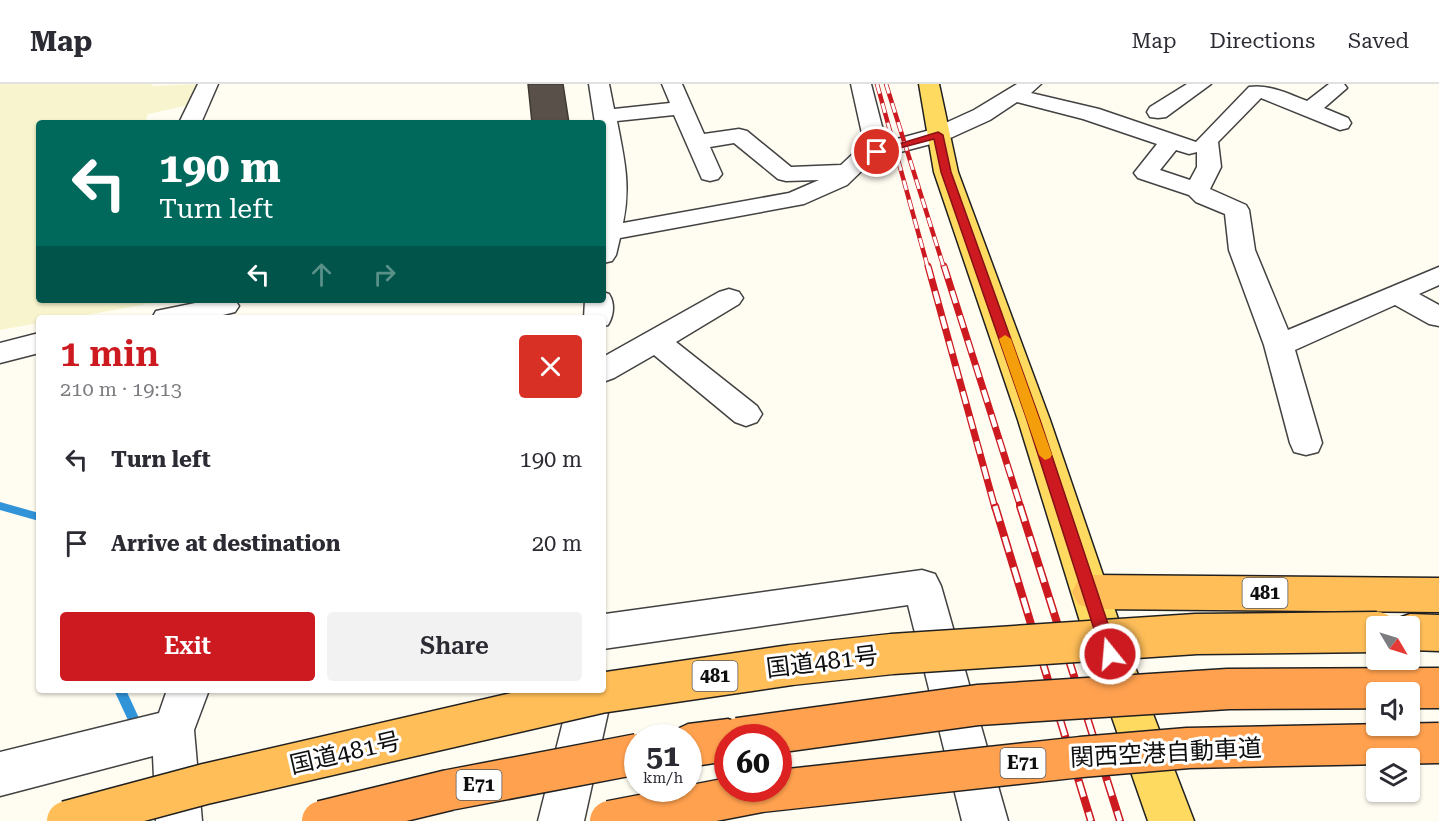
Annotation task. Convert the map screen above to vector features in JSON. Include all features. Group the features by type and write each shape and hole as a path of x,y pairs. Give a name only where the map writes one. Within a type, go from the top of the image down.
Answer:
{"highway":[{"name":"481","path":"1091,592 1439,595"},
{"name":"国道481号","path":"606,692 791,665 892,654 1196,634 1366,632"},
{"path":"1420,632 1439,633"},
{"path":"792,731 978,705 1228,689 1439,688"},
{"name":"国道481号","path":"67,821 204,784 600,693"},
{"name":"関西空港自動車道","path":"610,821 761,792 1081,757 1188,748 1439,743"},
{"name":"E71","path":"322,821 449,790 624,757"}],"main road":[{"path":"929,84 946,172 1034,420 1110,654 1171,821"}],"street":[{"path":"191,120 208,84"},
{"path":"599,84 606,120"},
{"path":"672,84 710,174"},
{"path":"861,84 877,152"},
{"path":"1158,112 1201,84"},
{"path":"1197,190 1209,167 1207,141 1249,88 1267,92 1340,123"},
{"path":"1309,110 1337,88"},
{"path":"606,121 616,175 616,199 606,244 795,199 839,180 866,154 938,135 982,115 1023,89 1208,153"},
{"path":"605,116 682,108"},
{"path":"696,142 739,136 786,174 848,171"},
{"path":"1171,141 1146,173 1197,190 1237,210 1242,250 1279,345 1306,443"},
{"path":"1279,345 1439,275"},
{"path":"1397,294 1439,317"},
{"path":"606,369 729,298"},
{"path":"184,315 225,308"},
{"path":"656,341 746,414"},
{"path":"0,353 36,344"},
{"path":"606,629 922,586 985,821"},
{"path":"179,821 173,730 187,693"},
{"path":"561,821 591,693"},
{"path":"0,774 173,730"}],"shaded area":[{"path":"0,84 151,84 152,86 197,84 189,105 148,114 146,120 36,120 36,303 153,303 86,315 36,315 36,324 0,330"}],"building":[{"path":"528,84 563,84 569,120 532,120"}],"waterway":[{"path":"0,506 36,516"},
{"path":"121,693 138,729"}],"railway":[{"path":"877,84 928,268"},
{"path":"886,84 944,268"},
{"path":"928,266 995,508"},
{"path":"944,266 1021,508"},
{"path":"995,506 1091,821"},
{"path":"1020,506 1120,821"}],"slow traffic":[{"path":"1005,339 1045,455"}],"route":[{"path":"877,152 938,135 946,172 1034,420 1110,654"}]}
